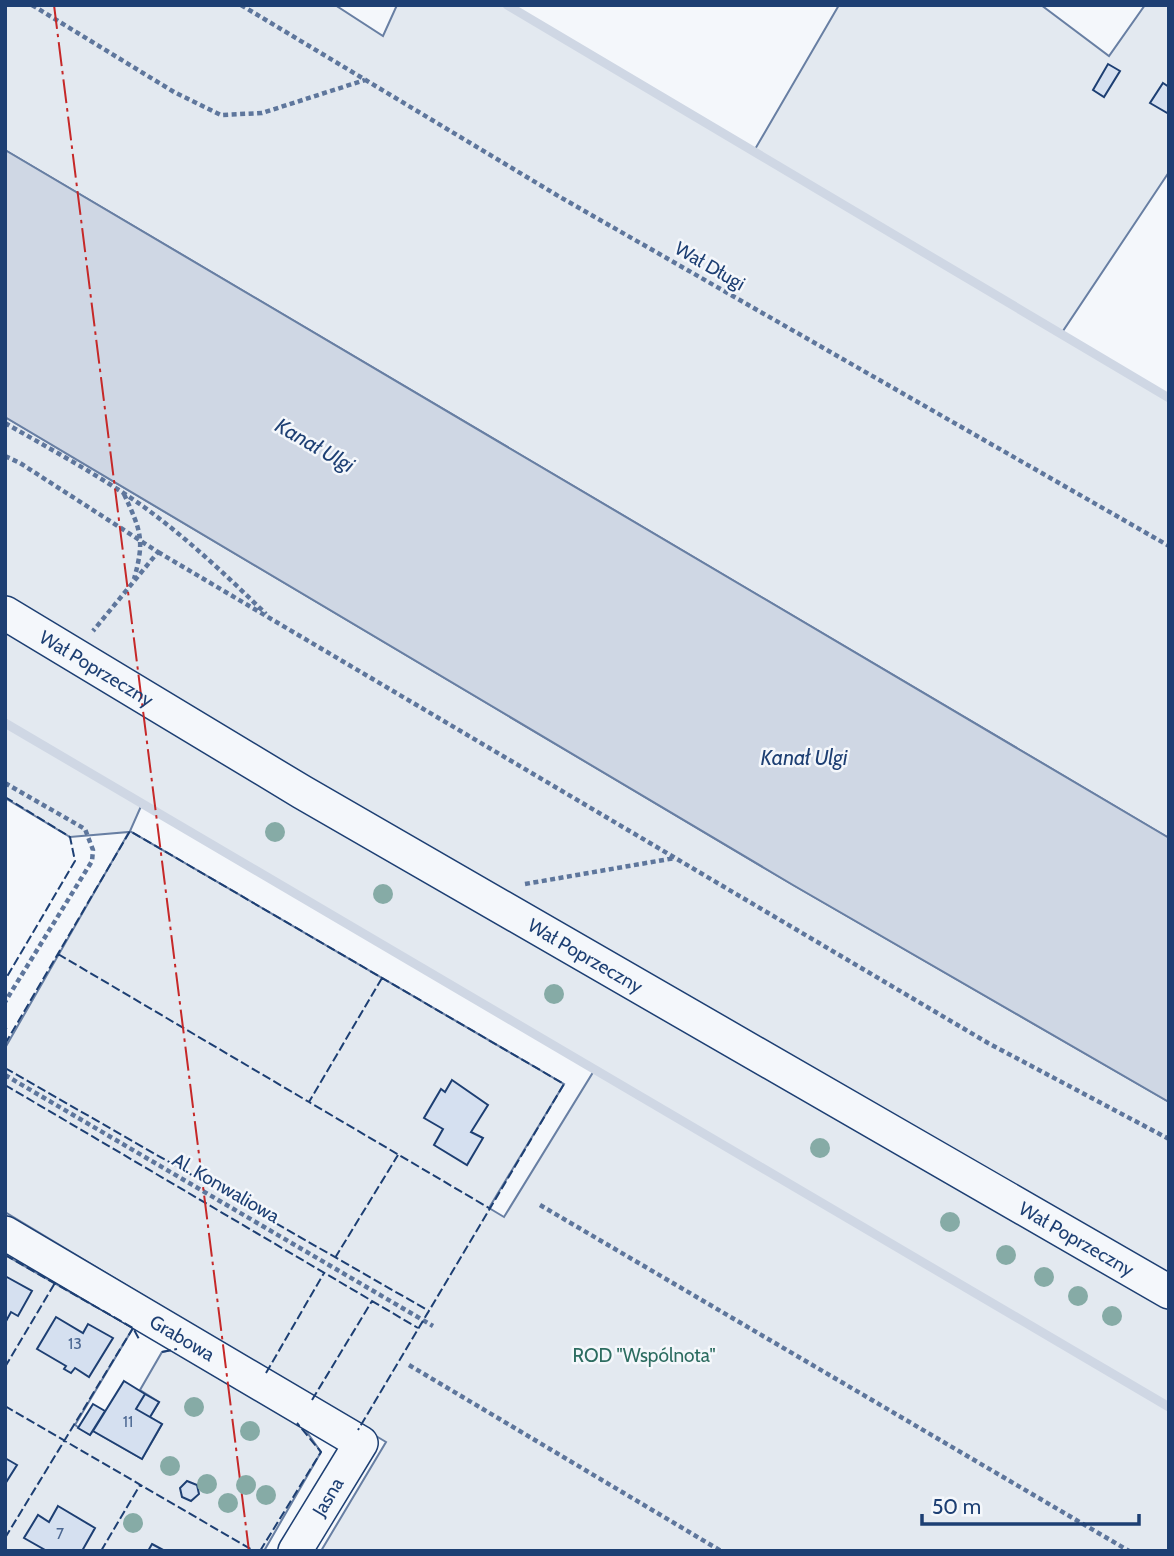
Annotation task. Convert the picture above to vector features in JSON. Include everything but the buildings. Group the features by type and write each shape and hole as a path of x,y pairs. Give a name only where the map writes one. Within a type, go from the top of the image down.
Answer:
{"street":[{"name":"Wał Poprzeczny","path":"5,613 302,792 1169,1292"},
{"name":"Grabowa","path":"5,1233 361,1443"},
{"name":"Jasna","path":"295,1551 361,1443"}],"path":[{"path":"32,5 174,92 221,115 262,113 366,80"},
{"name":"Wał Długi","path":"241,5 560,197 1169,546"},
{"path":"5,424 67,458 124,494 210,560 271,619"},
{"path":"5,456 158,552 988,1043 1169,1139"},
{"path":"124,494 135,518 142,552 132,583"},
{"path":"74,654 158,552"},
{"path":"5,783 85,829 93,849 92,861 5,1002"},
{"path":"475,892 675,858"},
{"name":"Al. Konwaliowa","path":"5,1075 433,1326"},
{"path":"540,1206 1129,1551"},
{"path":"409,1365 721,1551"}],"green space":[{"path":"5,5 335,5 383,36 397,5 507,5 754,151 839,5 1041,5 1109,56 1145,5 1169,5 1169,172 1061,334 1169,397 1169,838 5,150"},
{"name":"ROD \"Wspólnota\"","path":"5,417 793,885 1169,1102 1169,1551 321,1551 386,1442 5,1212 5,1048 129,832 70,837 5,798","holes":["142,804 595,1069 504,1217 489,1208 564,1084 130,831"]},
{"path":"5,1255 133,1328 75,1425 90,1435 93,1431 142,1459 162,1424 150,1417 159,1402 140,1390 162,1352 181,1348 282,1407 306,1431 321,1452 264,1551 5,1551"}],"water":[{"name":"Kanał Ulgi","path":"5,150 1169,838 1169,1102 793,885 5,417"}],"waterway":[{"path":"507,5 1169,398"},
{"path":"5,723 1169,1407"}],"fence":[{"path":"5,797 70,837 75,861 5,980"},
{"path":"5,1044 130,831 564,1084 358,1430"},
{"path":"58,954 309,1102"},
{"path":"382,978 309,1102 489,1208"},
{"path":"5,1068 429,1311"},
{"path":"5,1085 418,1328"},
{"path":"335,1258 398,1155"},
{"path":"5,1255 133,1328 139,1339"},
{"path":"266,1373 324,1273"},
{"path":"5,1367 55,1283"},
{"path":"312,1400 372,1301"},
{"path":"5,1538 133,1328"},
{"path":"162,1352 177,1349"},
{"path":"5,1406 254,1551"},
{"path":"260,1551 321,1452 297,1423"},
{"path":"101,1551 140,1485"}],"power":[{"path":"54,5 249,1551"}]}
